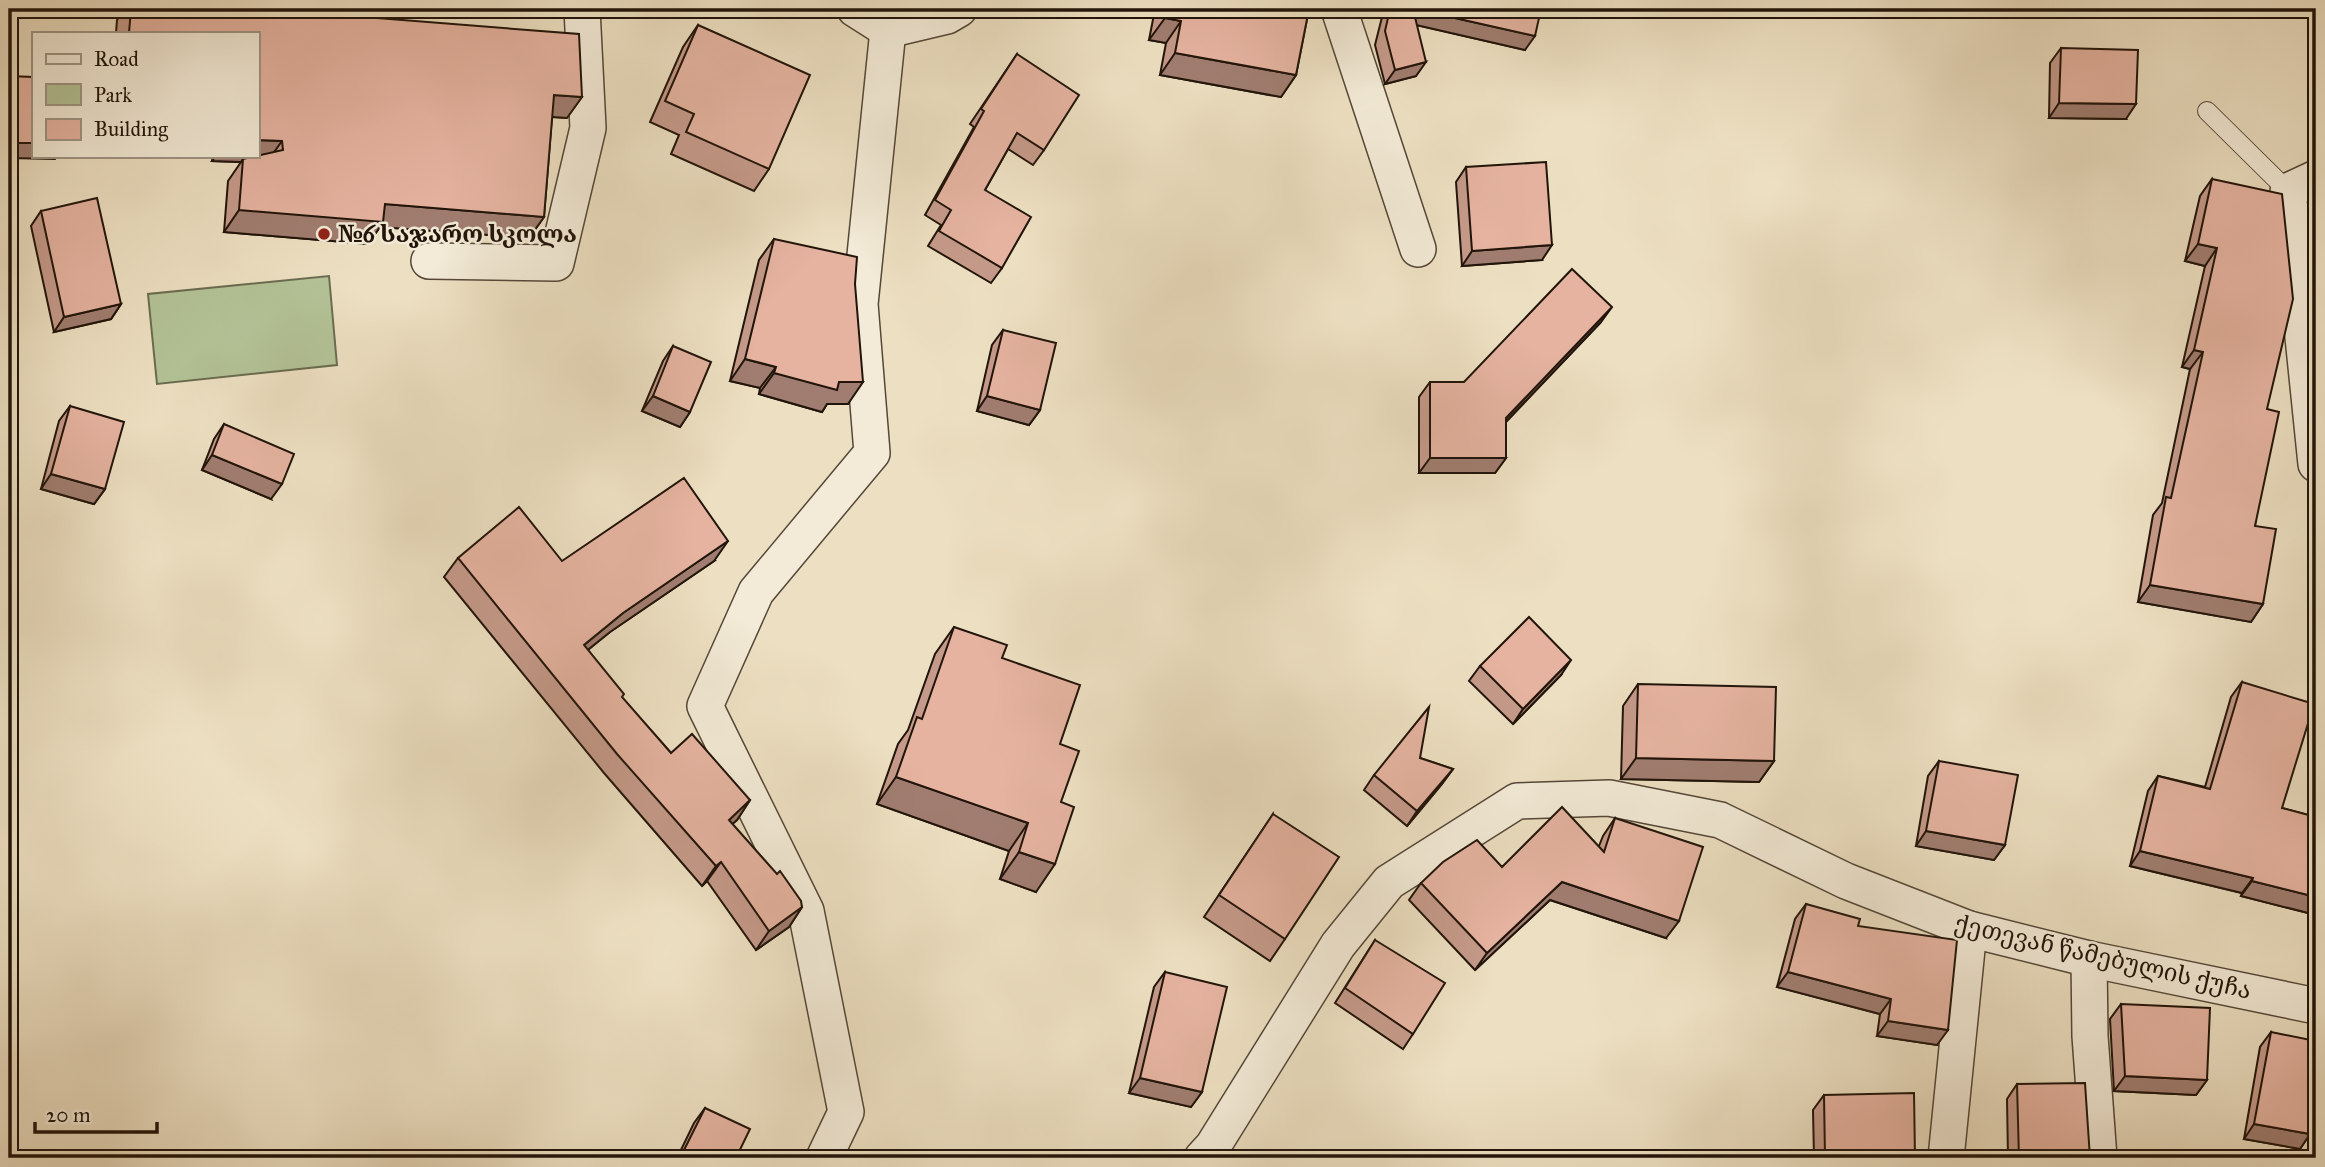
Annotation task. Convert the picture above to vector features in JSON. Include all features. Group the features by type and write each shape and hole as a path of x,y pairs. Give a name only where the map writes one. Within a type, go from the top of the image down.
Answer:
{"street":[{"path":"429,261 556,263 589,128 582,9"},
{"path":"855,9 888,30 947,16 959,9"},
{"path":"1339,9 1418,249"},
{"path":"824,1158 846,1112 806,911 705,706 756,592 872,453 860,304 888,30"},
{"path":"2302,185 2316,464"},
{"name":"ქეთევან წამებულის ქუჩა","path":"1202,1158 1213,1146 1338,945 1390,882 1517,800 1609,798 1720,820 1846,881 1969,929 2089,959 2316,1006"},
{"path":"1946,1158 1969,929"},
{"path":"2089,959 2090,1036 2099,1158"}],"lane":[{"path":"2207,111 2302,185"}],"green space":[{"path":"329,276 337,365 157,384 148,294"}],"building":[{"path":"131,9 263,9 579,34 582,97 554,95 544,217 385,204 383,222 239,210 243,159 259,158 259,155 283,150 282,141 259,140 259,32 129,32"},
{"path":"1166,9 1309,9 1296,75 1175,53 1181,21 1165,18"},
{"path":"1390,9 1413,9 1426,62 1395,70 1385,31"},
{"path":"1415,9 1541,9 1535,36"},
{"path":"698,25 810,75 769,169 686,132 694,114 665,101"},
{"path":"2061,48 2138,50 2136,104 2059,103"},
{"path":"1017,54 1079,95 1044,150 1017,133 985,190 1031,217 1002,268 939,231 951,210 935,200 984,111 981,109"},
{"path":"9,76 32,77 32,143 9,143"},
{"path":"1546,162 1552,245 1472,251 1466,167"},
{"path":"2212,179 2282,194 2293,299 2267,409 2279,412 2255,526 2276,529 2263,604 2150,585 2166,497 2171,498 2203,352 2194,350 2217,248 2198,244"},
{"path":"97,198 121,304 64,317 41,211"},
{"path":"774,239 857,257 855,284 863,382 839,382 837,390 774,373 776,367 745,359"},
{"path":"1572,269 1612,307 1506,418 1506,458 1430,458 1430,382 1464,382"},
{"path":"1003,330 1056,343 1040,410 987,396"},
{"path":"673,346 711,362 690,412 653,396"},
{"path":"70,406 124,422 105,489 51,474"},
{"path":"224,424 294,454 282,484 212,455"},
{"path":"684,478 728,541 623,613 584,645 624,694 622,697 671,753 692,734 750,800 729,820 777,874 780,871 801,901 802,907 769,931 721,862 716,866 617,754 458,558 519,507 562,561"},
{"path":"1529,617 1571,660 1523,709 1480,666"},
{"path":"954,627 1007,645 1002,658 1080,685 1060,744 1079,751 1061,802 1074,807 1055,864 1019,852 1028,823 896,777 917,717 922,719"},
{"path":"2242,682 2314,704 2282,808 2316,817 2316,897 2252,881 2253,878 2140,851 2158,776 2210,789"},
{"path":"1638,684 1776,687 1774,761 1636,758"},
{"path":"1429,707 1420,758 1453,769 1417,811 1374,775"},
{"path":"1939,761 2018,775 2005,845 1926,831"},
{"path":"1562,807 1604,852 1615,818 1703,847 1679,921 1562,882 1487,953 1421,883 1443,862 1477,840 1502,867"},
{"path":"1273,814 1339,857 1285,939 1219,895"},
{"path":"1806,904 1860,919 1858,926 1957,940 1948,1030 1888,1021 1891,999 1788,972"},
{"path":"1375,940 1445,983 1413,1034 1345,988"},
{"path":"1165,972 1227,987 1202,1092 1140,1078"},
{"path":"2121,1004 2210,1008 2207,1080 2125,1076"},
{"path":"2271,1032 2316,1041 2316,1100 2310,1134 2254,1124"},
{"path":"2085,1083 2090,1158 2019,1158 2017,1084"},
{"path":"1914,1093 1915,1158 1825,1158 1824,1095"},
{"path":"705,1108 750,1129 736,1158 680,1158"}],"place":[{"name":"№6 საჯარო სკოლა","path":"324,234"}]}
